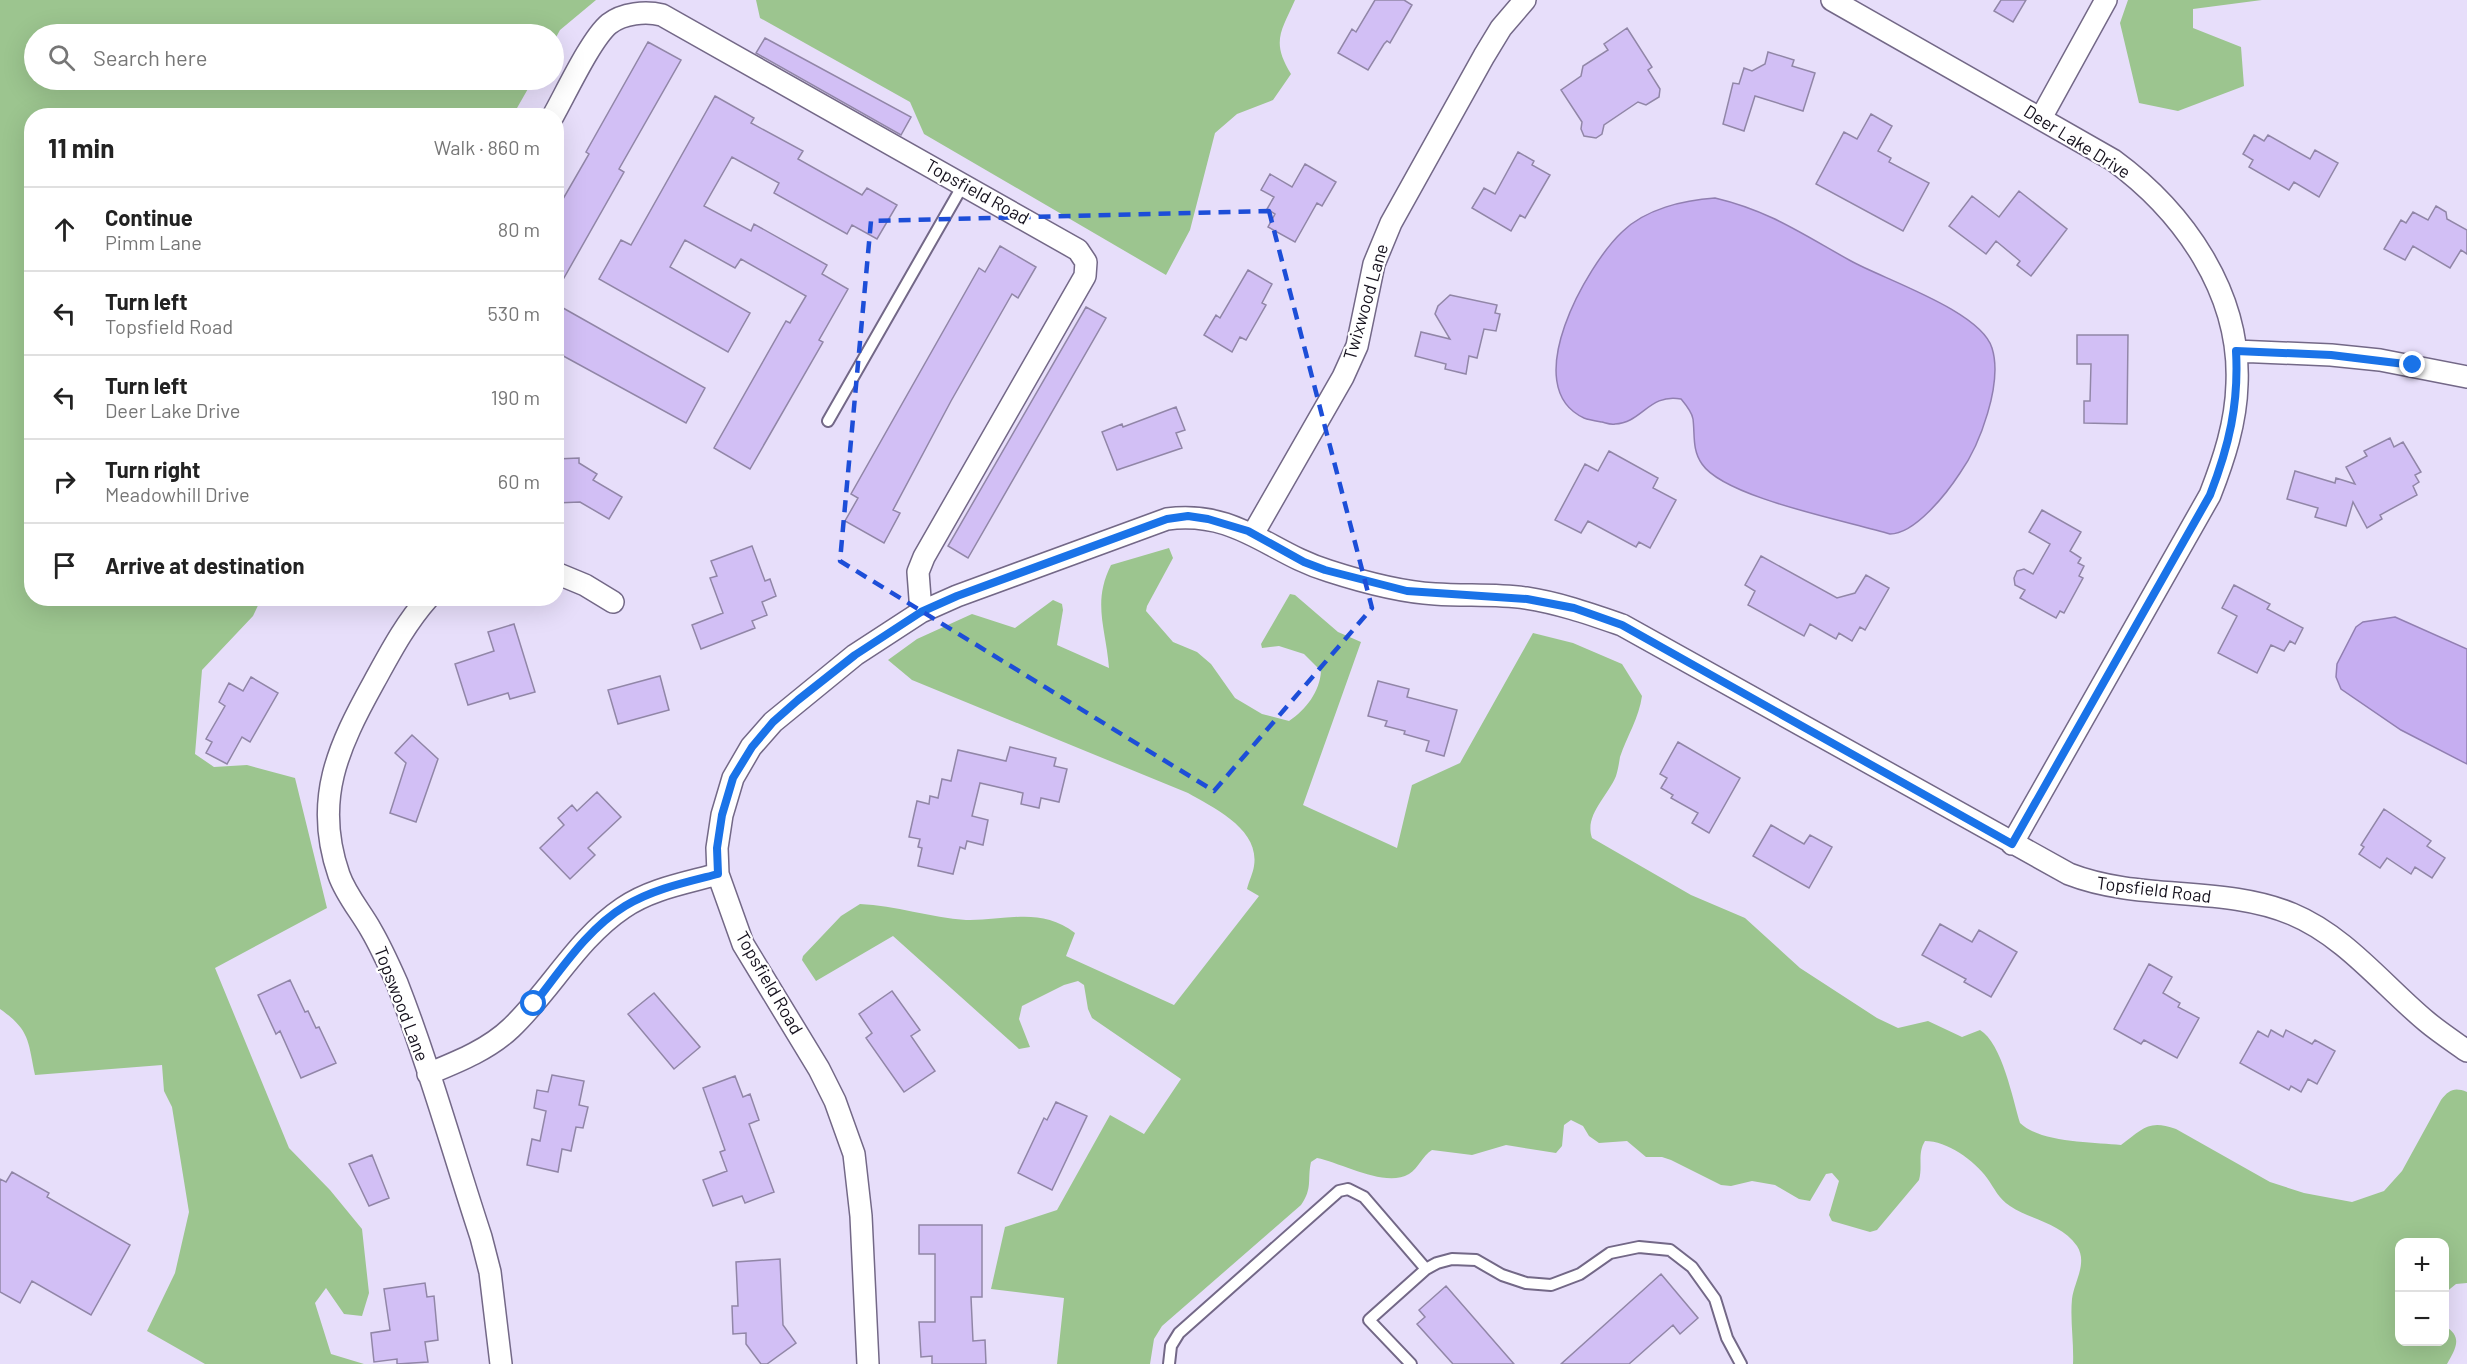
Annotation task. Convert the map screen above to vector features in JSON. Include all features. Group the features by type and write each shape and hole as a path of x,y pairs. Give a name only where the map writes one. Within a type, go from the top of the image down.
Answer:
{"street":[{"name":"Deer Lake Drive","path":"1832,0 2113,160 2168,207 2201,251 2215,278 2236,351 2238,384 2234,417 2225,456 2210,495 2012,844"},
{"path":"2041,118 2106,0"},
{"name":"Twixwood Lane","path":"1253,534 1343,377 1357,346 1374,264 1391,223 1484,56 1520,5"},
{"name":"Topsfield Road","path":"558,108 600,33 612,22 647,11 662,15 1078,250 1086,262 1086,276 924,557 918,572 921,612"},
{"path":"2236,351 2331,355 2380,360 2467,377"},
{"name":"Topsfield Road","path":"868,1364 861,1216 850,1144 835,1101 819,1069 743,944 718,874 717,848 722,815 733,778 752,747 773,722 855,655 921,612 957,596 1167,519 1188,516 1208,519 1253,534 1304,562 1351,578 1407,591 1527,599 1574,608 1622,625 2047,864 2088,882 2143,892 2246,901 2292,914 2322,928 2426,1022 2467,1051"},
{"path":"564,576 585,585 613,602"},
{"name":"Topswood Lane","path":"421,606 410,618 348,729 332,774 327,803 329,833 340,878 386,959 428,1074 490,1272 501,1364"},
{"path":"428,1074 485,1047 510,1029 534,1004 580,946 606,920 626,906 672,886 718,874"}],"lane":[{"path":"828,421 963,185"},
{"path":"1168,1364 1172,1346 1179,1333 1339,1191 1348,1189 1364,1197 1426,1269"},
{"path":"1412,1364 1369,1320 1426,1269 1437,1263 1452,1259 1476,1260 1502,1275 1551,1285 1580,1274 1610,1253 1639,1247 1670,1250 1692,1267 1715,1299 1727,1338 1741,1364"}],"highlighted area":[{"path":"1269,211 1372,608 1214,791 840,561 871,221"}],"green space":[{"path":"0,0 596,0 564,27 564,24 24,24 24,90 527,90 517,108 24,108 24,606 258,606 253,616 202,670 195,754 214,767 247,765 295,778 327,908 215,968 289,1148 330,1190 362,1229 369,1293 362,1316 344,1314 326,1288 315,1303 331,1354 364,1364 205,1364 147,1331 175,1273 189,1212 172,1107 164,1091 162,1065 35,1075 26,1037 17,1023 0,1009"},
{"path":"756,0 1295,0 1280,37 1281,53 1291,74 1273,100 1237,114 1215,133 1190,230 1166,275 924,134 910,102 760,18"},
{"path":"2128,0 2262,0 2193,9 2193,28 2241,47 2244,86 2178,111 2139,103 2120,23"},
{"path":"1169,548 1173,558 1146,611 1173,642 1197,652 1211,664 1235,698 1262,714 1289,721 1311,699 1320,678 1321,671 1304,654 1279,646 1262,648 1261,644 1290,594 1295,595 1338,632 1361,642 1303,805 1397,848 1412,785 1460,763 1533,633 1573,643 1622,664 1642,696 1636,719 1620,757 1616,776 1591,821 1592,838 1691,895 1745,918 1800,968 1877,1018 1898,1028 1928,1021 1962,1037 1980,1030 1995,1047 2020,1123 2029,1130 2054,1138 2121,1145 2146,1127 2166,1126 2176,1129 2270,1182 2304,1193 2352,1202 2384,1191 2402,1171 2441,1100 2452,1090 2467,1092 2467,1283 2456,1284 2449,1290 2449,1238 2395,1238 2395,1346 2449,1346 2449,1329 2454,1334 2456,1343 2447,1364 2073,1364 2072,1299 2081,1266 2077,1246 2063,1232 2006,1203 1982,1171 1951,1148 1925,1141 1921,1151 1919,1180 1877,1230 1870,1232 1832,1221 1829,1215 1839,1181 1832,1173 1826,1174 1810,1201 1799,1199 1775,1185 1752,1181 1731,1186 1721,1185 1671,1160 1662,1157 1646,1157 1627,1141 1599,1143 1589,1136 1583,1126 1571,1120 1564,1125 1562,1146 1556,1153 1506,1145 1472,1155 1432,1150 1409,1174 1399,1178 1363,1173 1317,1158 1311,1162 1308,1189 1301,1205 1162,1326 1154,1339 1150,1364 1057,1364 1064,1298 991,1289 1005,1227 1057,1210 1110,1115 1144,1134 1181,1079 1092,1018 1084,985 1078,981 1064,985 1022,1006 1019,1019 1030,1047 1019,1049 893,936 816,981 802,960 803,956 841,916 860,904 966,920 1036,917 1062,925 1075,933 1066,956 1174,1005 1259,896 1247,889 1253,869 1254,853 1243,831 1222,813 1188,793 912,680 888,660 917,639 972,614 1015,628 1053,600 1062,604 1063,610 1057,645 1109,668 1101,604 1105,579 1111,565"}],"shaded area":[{"path":"1715,198 1735,203 1785,224 1851,261 1951,309 1970,321 1984,334 1992,348 1995,362 1992,396 1982,430 1968,461 1954,481 1930,511 1910,527 1890,534 1761,498 1715,476 1699,459 1695,448 1692,416 1681,399 1661,400 1632,419 1613,424 1584,418 1565,402 1557,380 1557,354 1577,297 1608,248 1622,232 1642,217 1666,207"},
{"path":"2395,617 2467,649 2467,764 2401,730 2341,689 2336,677 2337,664 2356,627 2363,622"}],"building":[{"path":"1375,0 1404,0 1412,5 1390,43 1387,41 1384,44 1368,70 1338,53 1352,29 1356,32"},
{"path":"2001,0 2026,0 2013,22 1994,11"},
{"path":"1627,28 1652,67 1648,70 1660,89 1659,97 1646,105 1638,102 1604,125 1602,134 1596,138 1584,136 1581,129 1582,122 1561,90 1581,76 1583,66 1608,50 1604,44"},
{"path":"765,38 911,117 901,135 756,53"},
{"path":"648,42 681,60 619,169 624,172 564,278 564,197 589,154 586,152"},
{"path":"1768,52 1794,60 1792,66 1815,73 1803,111 1755,96 1744,131 1723,124 1733,83 1739,84 1744,68 1752,71 1765,64"},
{"path":"715,96 754,118 751,123 803,151 798,159 862,195 867,188 897,205 877,239 852,225 847,234 774,193 779,183 732,157 704,206 751,231 754,224 827,265 822,274 848,289 819,340 823,342 750,469 714,448 786,321 790,323 806,296 741,259 735,268 685,240 670,267 750,313 728,352 599,279 621,240 631,245"},
{"path":"1871,114 1892,126 1878,151 1891,158 1889,162 1929,183 1903,231 1816,184 1844,132 1857,139"},
{"path":"2254,135 2264,141 2268,135 2310,159 2315,150 2338,163 2319,197 2294,182 2289,190 2249,167 2253,160 2243,154"},
{"path":"1518,152 1534,161 1532,165 1550,175 1525,218 1520,215 1511,231 1472,208 1484,188 1495,194"},
{"path":"1305,164 1336,182 1322,206 1317,203 1295,242 1268,227 1275,214 1267,209 1274,197 1261,190 1270,174 1292,187"},
{"path":"2019,191 2067,229 2031,276 2017,265 2020,261 1996,241 1986,254 1949,226 1972,196 1999,217"},
{"path":"2436,206 2446,212 2447,219 2467,230 2467,254 2461,250 2450,268 2413,246 2405,260 2384,249 2401,220 2406,223 2413,212 2428,220"},
{"path":"1000,246 1036,267 1018,298 1012,294 951,401 893,510 900,513 884,543 845,521 858,498 851,494 979,268 985,272"},
{"path":"1248,270 1272,284 1262,303 1266,305 1246,340 1240,337 1232,352 1204,335 1216,315 1220,318"},
{"path":"1450,295 1497,305 1495,313 1500,314 1496,331 1484,329 1477,358 1469,356 1466,374 1445,369 1446,364 1415,356 1421,332 1450,339 1435,314 1438,306"},
{"path":"1086,307 1106,318 968,558 948,546"},
{"path":"564,309 705,388 686,423 564,356"},
{"path":"2077,335 2128,335 2127,424 2084,423 2084,401 2090,401 2091,364 2077,364"},
{"path":"1176,407 1185,430 1176,433 1182,448 1117,470 1102,432 1122,424 1123,427"},
{"path":"2390,438 2394,447 2403,442 2421,472 2415,475 2419,482 2413,486 2417,495 2380,515 2382,519 2367,528 2353,502 2346,526 2315,517 2318,508 2287,499 2295,471 2335,483 2336,478 2355,484 2346,467 2367,456 2364,451"},
{"path":"1609,451 1658,478 1653,488 1676,500 1650,548 1639,542 1636,547 1588,521 1581,533 1555,520 1585,464 1598,471"},
{"path":"579,458 579,463 597,474 593,480 622,497 609,519 580,502 564,503 564,459"},
{"path":"2042,510 2081,532 2070,551 2081,558 2078,563 2084,566 2079,576 2083,578 2064,613 2060,611 2056,618 2020,598 2025,590 2015,585 2014,578 2017,571 2024,569 2033,574 2050,544 2029,532"},
{"path":"752,546 765,581 770,579 776,596 762,602 767,615 752,621 755,628 701,649 692,625 723,613 710,578 717,576 711,561"},
{"path":"1761,556 1837,598 1855,593 1866,575 1889,588 1865,630 1860,627 1852,641 1839,633 1836,639 1810,624 1804,636 1748,605 1755,591 1745,585"},
{"path":"2234,585 2270,604 2267,609 2303,628 2295,644 2290,641 2284,651 2271,645 2257,673 2218,653 2237,616 2222,608"},
{"path":"514,624 535,692 510,699 508,693 468,705 455,664 494,651 488,632"},
{"path":"660,676 669,710 618,724 608,690"},
{"path":"251,677 278,693 250,742 242,737 227,764 206,753 212,742 206,739 225,706 219,702 229,683 243,691"},
{"path":"1378,681 1409,689 1407,697 1457,710 1444,756 1426,751 1429,741 1404,734 1405,731 1385,726 1387,721 1368,716"},
{"path":"412,735 438,759 416,822 390,813 406,763 395,753"},
{"path":"1678,742 1740,778 1709,833 1692,823 1698,813 1671,798 1673,795 1661,788 1667,778 1660,774"},
{"path":"1010,747 1056,758 1054,766 1067,769 1059,802 1041,798 1039,808 1021,804 1023,793 980,783 972,816 988,820 983,845 967,841 965,849 960,847 953,874 918,866 922,848 918,847 920,839 909,837 917,801 929,804 930,796 938,798 942,779 951,781 958,750 1006,761"},
{"path":"597,792 621,817 588,848 595,855 570,879 540,848 564,825 558,818 572,805 577,811"},
{"path":"2384,809 2431,841 2427,846 2445,858 2432,878 2415,867 2411,874 2387,858 2380,868 2359,854 2364,847 2361,845"},
{"path":"1771,825 1804,844 1810,835 1832,847 1809,888 1753,856"},
{"path":"1940,924 1972,942 1979,930 2017,952 1991,997 1964,982 1966,979 1922,955"},
{"path":"2149,964 2172,977 2163,993 2180,1003 2178,1007 2199,1018 2177,1058 2144,1040 2141,1044 2114,1029"},
{"path":"290,980 305,1012 308,1011 316,1028 319,1027 336,1063 301,1078 280,1031 276,1034 258,995"},
{"path":"892,991 920,1030 911,1036 935,1071 904,1092 866,1038 872,1033 859,1014"},
{"path":"654,993 700,1047 674,1069 628,1014"},
{"path":"2271,1030 2283,1037 2286,1030 2312,1044 2315,1040 2335,1051 2317,1084 2308,1079 2301,1092 2291,1086 2289,1090 2240,1063 2258,1031 2268,1037"},
{"path":"552,1075 584,1081 579,1105 588,1107 583,1128 576,1127 571,1151 562,1149 558,1172 527,1165 532,1139 540,1141 546,1111 534,1108 537,1090 548,1092"},
{"path":"735,1076 743,1097 750,1094 759,1120 749,1124 774,1192 745,1203 742,1196 713,1206 703,1180 727,1171 720,1152 725,1150 703,1088"},
{"path":"1056,1102 1087,1116 1052,1190 1018,1173 1044,1118 1047,1120"},
{"path":"372,1155 389,1198 369,1206 349,1164"},
{"path":"12,1172 49,1193 47,1197 130,1245 91,1315 32,1281 20,1303 0,1292 0,1179 6,1182"},
{"path":"919,1225 982,1225 982,1297 971,1297 973,1341 985,1340 986,1364 932,1364 932,1356 921,1357 919,1322 935,1322 935,1254 919,1254"},
{"path":"780,1259 783,1325 796,1343 767,1364 761,1364 746,1344 746,1333 733,1334 732,1306 738,1306 736,1262"},
{"path":"1661,1274 1698,1318 1680,1334 1673,1325 1629,1364 1561,1364"},
{"path":"425,1283 427,1297 434,1296 438,1340 425,1342 428,1362 397,1364 397,1359 374,1362 371,1333 390,1330 384,1289"},
{"path":"1446,1286 1514,1364 1453,1364 1417,1324 1425,1317 1419,1310"}],"route":[{"path":"534,1004 580,946 606,920 626,906 648,895 718,874 717,848 722,815 733,778 752,747 773,722 855,655 921,612 957,596 1127,532 1167,519 1188,516 1208,519 1248,531 1304,562 1351,578 1407,591 1497,595 1527,599 1574,608 1622,625 2012,844 2210,495 2225,456 2234,417 2238,384 2236,351 2331,355 2413,365"}]}
